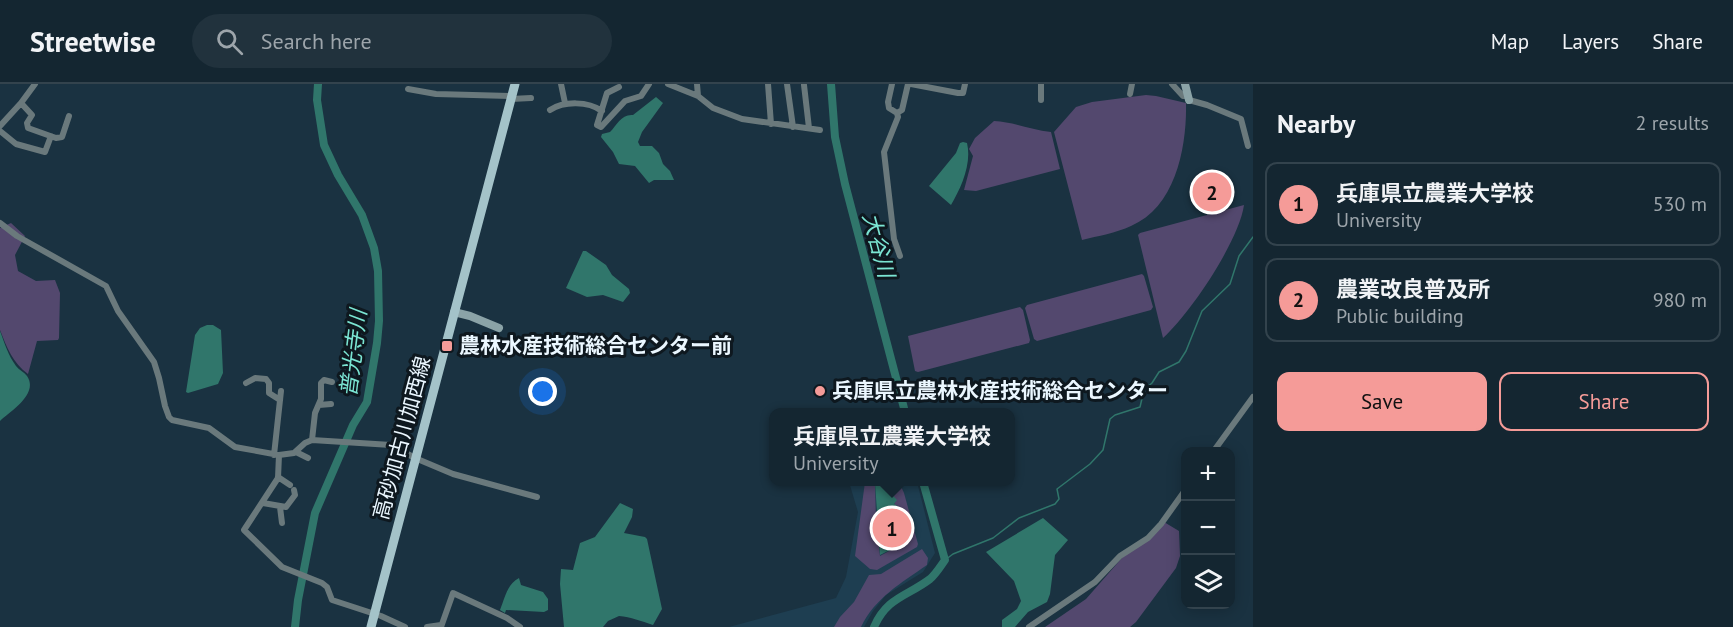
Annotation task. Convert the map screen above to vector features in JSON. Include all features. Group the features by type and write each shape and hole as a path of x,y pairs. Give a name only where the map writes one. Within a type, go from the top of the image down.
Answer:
{"main road":[{"name":"高砂加古川加西線","path":"370,627 515,84"}],"street":[{"path":"0,126 35,84"},
{"path":"561,84 565,103"},
{"path":"607,93 597,125 601,127 625,101 641,96 649,84"},
{"path":"668,84 698,96 713,108 742,119 820,130"},
{"path":"697,84 698,96"},
{"path":"768,84 771,124"},
{"path":"787,84 793,127"},
{"path":"892,84 889,108 897,114"},
{"path":"897,114 902,110 909,84 958,93 963,93 965,84"},
{"path":"1041,84 1041,100"},
{"path":"1130,94 1132,84"},
{"path":"1172,84 1183,96 1241,119 1248,146"},
{"path":"1185,84 1188,98"},
{"path":"804,85 809,128"},
{"path":"598,92 607,93 619,86 625,101"},
{"path":"408,89 436,94 531,98"},
{"path":"21,103 32,115 27,123 28,128 51,136 62,137 69,116"},
{"path":"550,110 565,103 596,106 602,111"},
{"path":"897,114 898,117 884,152 894,239 900,256"},
{"path":"0,131 16,144 45,152 51,136"},
{"path":"0,223 17,236 106,286 118,311 154,362 165,406 172,420 209,428 235,447 276,455 296,452 308,458"},
{"path":"454,312 499,328"},
{"path":"246,384 255,378 266,379 269,384 269,393 280,400"},
{"path":"312,440 315,413 321,399 321,383 324,380 332,382"},
{"path":"280,391 276,455 278,477 244,530 282,567 322,583 332,600 381,616 405,627"},
{"path":"1217,447 1253,398"},
{"path":"319,405 331,404"},
{"path":"296,452 305,442 312,440 391,445 416,459 453,474 537,497"},
{"path":"263,503 280,507 289,505 295,495 292,488 278,477"},
{"path":"1029,627 1095,582 1120,556 1148,538 1161,524 1181,495"},
{"path":"280,507 282,523"},
{"path":"427,627 441,626 453,593 507,618 520,627"}],"shaded area":[{"path":"1146,95 1186,103 1184,138 1176,174 1159,205 1146,217 1131,226 1082,240 1054,132 1076,107 1092,102"},
{"path":"656,97 663,103 642,132 638,142 640,146 652,146 659,153 663,164 670,171 674,180 654,180 649,183 635,166 619,164 601,137 602,134 610,132 622,118 633,115"},
{"path":"994,121 1051,132 1060,169 976,191 964,190 973,156 969,149 975,138"},
{"path":"963,142 967,143 967,167 951,205 929,186"},
{"path":"1244,205 1233,238 1212,276 1186,312 1163,338 1138,235"},
{"path":"11,223 25,236 15,255 18,271 36,281 55,280 60,293 59,338 58,340 37,341 28,374 14,360 0,330 0,228"},
{"path":"583,251 606,265 612,275 629,289 630,293 623,302 603,295 587,297 566,288"},
{"path":"1142,274 1153,307 1151,310 1037,341 1034,339 1025,308 1027,305"},
{"path":"1020,307 1023,310 1029,343 915,371 908,336"},
{"path":"213,325 221,330 223,373 218,384 188,393 186,392 195,335 200,328"},
{"path":"0,331 11,358 27,376 30,383 27,396 0,421"},
{"path":"850,486 918,486 935,553 923,572 886,595 864,627 729,627 836,598 846,577 858,512"},
{"path":"864,486 875,486 880,556 902,544 902,537 905,535 899,508 894,504 896,500 879,486 901,486 917,547 877,570 870,569 855,556"},
{"path":"875,486 885,486 897,500 894,504 899,507 906,535 902,537 902,544 880,555"},
{"path":"620,503 633,509 632,517 624,533 647,539 662,609 653,625 619,616 608,621 603,627 564,627 561,569 573,570 580,543 595,537"},
{"path":"1043,518 1068,540 1055,555 1047,602 1028,612 1015,627 1002,627 1002,620 1017,609 1021,601 1014,581 986,552"},
{"path":"1164,522 1179,531 1180,556 1176,568 1136,622 1130,627 1045,627 1086,599 1122,558"},
{"path":"922,549 928,558 927,565 881,599 861,627 834,627 854,602 869,575 881,574"},
{"path":"519,578 521,585 543,592 548,599 548,610 544,612 506,610 505,613 500,610 509,588"}],"waterway":[{"name":"普光寺川","path":"295,627 315,513 353,425 367,402 379,321 378,271 374,248 362,215 338,175 324,145 317,100 318,84"},
{"name":"大谷川","path":"831,84 835,137 845,184 904,408"},
{"path":"945,560 953,554 993,538 1019,518 1055,504 1059,499 1057,489 1090,464 1103,450 1110,419 1115,415 1140,407 1144,390 1159,372 1179,362 1186,351 1202,311 1230,284 1239,256 1253,237"},
{"name":"大谷川","path":"874,627 885,609 930,579 945,560 924,486"}],"place":[{"name":"農業改良普及所","path":"1212,192"},
{"name":"農林水産技術総合センター前","path":"447,346"},
{"name":"兵庫県立農林水産技術総合センター","path":"820,391"},
{"name":"兵庫県立農業大学校","path":"892,528"}]}
